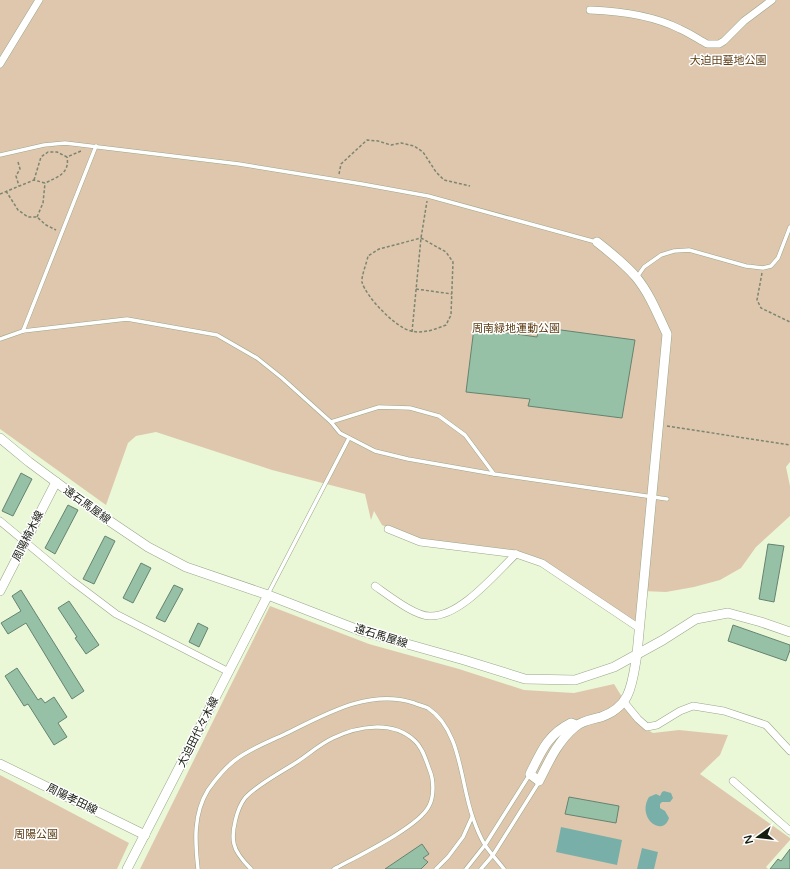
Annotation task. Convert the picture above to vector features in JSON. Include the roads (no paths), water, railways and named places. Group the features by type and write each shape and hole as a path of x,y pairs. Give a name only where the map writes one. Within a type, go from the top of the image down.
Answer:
{"street":[{"path":"0,64 39,0"},
{"path":"590,10 615,12 658,20 679,28 711,45 719,44 724,41 744,21 772,0"},
{"path":"576,725 571,723 560,729 546,744 530,774 540,781 558,744 576,725 607,714 624,702 632,686 637,654 667,334 649,297 636,278 614,254 597,242"},
{"name":"遠石馬屋線","path":"0,438 29,462 102,516 148,547 186,567 268,595 360,631 464,660 525,679 575,680 614,667 663,640 696,619 728,613 790,632"},
{"name":"周陽楠木線","path":"0,591 56,482"},
{"path":"0,521 71,580 116,614 229,672"},
{"path":"388,529 420,542 516,554 542,563 639,628"},
{"path":"375,586 409,609 430,616 448,613 466,602 516,554"},
{"name":"大迫田代々木線","path":"127,869 268,595"},
{"path":"624,702 638,719 647,727 657,725 680,711 693,706 724,710 766,725 790,750"},
{"name":"周陽孝田線","path":"0,764 145,835"},
{"path":"732,781 790,832"}],"lane":[{"path":"0,155 44,145 65,143 239,164 428,196 597,242"},
{"path":"23,331 96,146"},
{"path":"636,278 644,267 661,255 689,250 746,266 763,268 771,266 778,258 790,227"},
{"path":"0,339 23,331 127,319 217,336 257,358 282,378 331,422 340,433 375,451 408,459 494,474 667,499"},
{"path":"331,422 379,406 410,408 439,416 465,435 494,474"},
{"path":"268,595 349,438"},
{"path":"198,869 195,833 199,808 208,790 222,772 234,761 252,750 330,712 356,703 383,698 406,700 428,708 444,724 454,744 472,817 485,845 504,869"},
{"path":"251,869 244,862 234,845 234,827 238,813 245,798 260,786 332,739 354,730 384,727 402,732 416,742 432,774 433,793 430,806 424,815 412,824 334,869"},
{"path":"466,869 485,845 530,774"},
{"path":"482,869 494,855 540,781"},
{"path":"436,869 448,857 463,837 472,817"}],"water":[{"path":"664,791 671,793 673,798 670,802 662,802 660,804 660,808 665,811 669,818 666,824 657,826 648,818 646,805 649,797 656,794 660,796"},
{"path":"561,827 622,840 617,865 556,852"},
{"path":"642,848 658,852 654,869 637,869"}],"park label":[{"name":"大迫田墓地公園","path":"728,60"},
{"name":"周南緑地運動公園","path":"516,328"},
{"name":"周陽公園","path":"36,834"}]}
